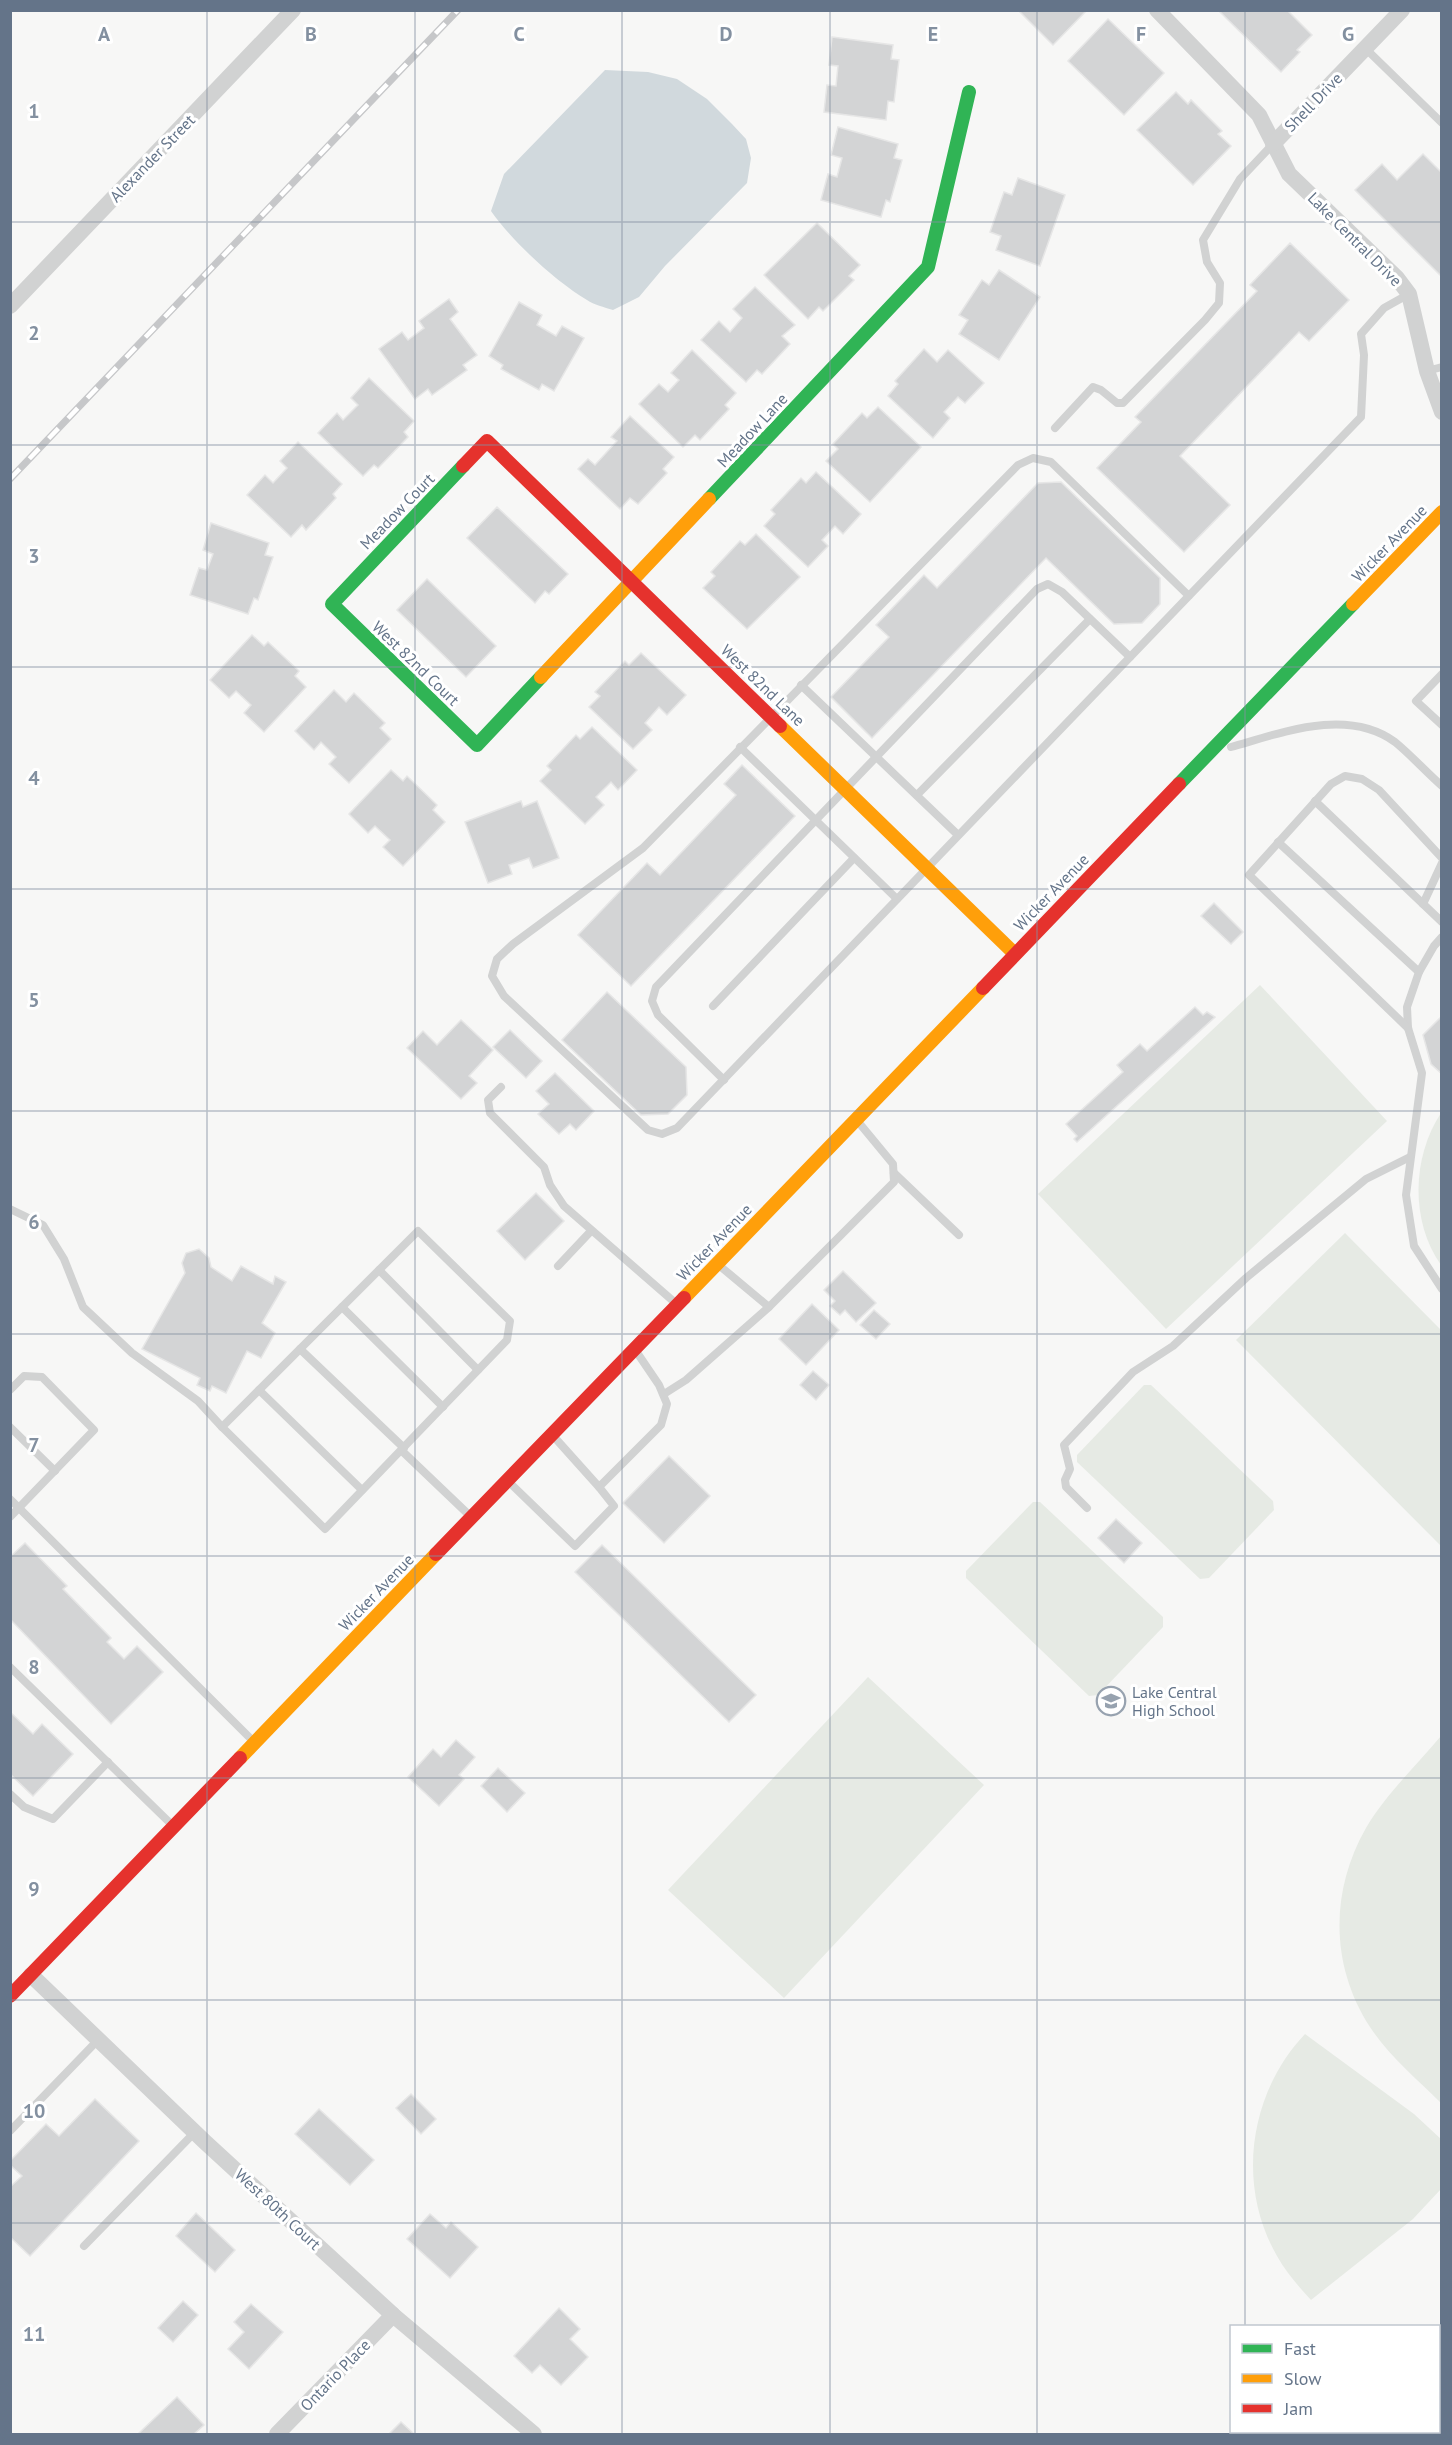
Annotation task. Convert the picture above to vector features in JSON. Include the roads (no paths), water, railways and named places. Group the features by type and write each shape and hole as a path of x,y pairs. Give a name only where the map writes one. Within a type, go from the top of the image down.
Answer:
{"main road":[{"name":"Meadow Lane","path":"477,745 928,267 969,92"},
{"name":"West 82nd Lane","path":"487,441 1015,954"},
{"name":"Meadow Court","path":"332,604 487,441"},
{"name":"Wicker Avenue","path":"11,1995 1442,512"},
{"name":"West 82nd Court","path":"332,604 477,745"}],"street":[{"name":"Alexander Street","path":"10,306 293,10"},
{"name":"Shell Drive","path":"1157,10 1259,115 1273,144 1402,10"},
{"name":"Lake Central Drive","path":"1273,144 1289,174 1397,278 1408,294 1434,369 1442,412"},
{"name":"West 80th Court","path":"31,1975 195,2132 393,2315 534,2434"},
{"name":"Ontario Place","path":"277,2434 393,2315"}],"lane":[{"path":"1365,48 1442,123"},
{"path":"1055,428 1093,387 1101,390 1117,403 1123,403 1219,303 1220,283 1207,262 1203,240 1240,179 1273,144"},
{"path":"1188,596 1051,462 1032,458 1018,465 642,848 513,944 497,959 492,976 504,996 648,1130 662,1134 677,1128 1360,417 1364,355 1360,334 1384,308 1408,294"},
{"path":"724,1080 658,1015 652,1001 656,987 876,756 1037,590 1048,584 1062,592 1130,657"},
{"path":"917,795 1090,619"},
{"path":"1442,674 1416,701 1442,725"},
{"path":"801,685 958,835"},
{"path":"1207,754 1315,725 1350,726 1379,733 1395,742 1442,786"},
{"path":"740,747 897,899"},
{"path":"1408,1028 1249,875 1331,784 1345,776 1362,779 1379,790 1442,858"},
{"path":"1315,801 1442,922"},
{"path":"1278,842 1419,972"},
{"path":"713,1006 854,858"},
{"path":"1423,904 1442,863"},
{"path":"1442,937 1419,972 1407,1007 1408,1028 1422,1073 1406,1195 1414,1246 1442,1289"},
{"path":"501,1088 488,1100 490,1113 544,1167 550,1185 564,1206 677,1304"},
{"path":"664,1395 686,1380 769,1307 894,1182 893,1164 855,1119"},
{"path":"1087,1508 1066,1487 1065,1480 1070,1469 1064,1445 1094,1411 1133,1372 1173,1346 1246,1278 1366,1179 1410,1156"},
{"path":"894,1173 959,1235"},
{"path":"10,1209 44,1225 64,1259 83,1307 132,1353 198,1401 222,1427 325,1529 507,1340 510,1321 418,1231 222,1427"},
{"path":"558,1266 591,1231"},
{"path":"716,1264 769,1307"},
{"path":"379,1270 478,1370"},
{"path":"342,1307 443,1407"},
{"path":"300,1349 472,1517"},
{"path":"599,1487 661,1425 667,1404 664,1395 634,1349"},
{"path":"10,1390 24,1376 42,1377 94,1430 10,1517"},
{"path":"260,1390 362,1490"},
{"path":"10,1426 55,1471"},
{"path":"508,1480 575,1546 614,1506 552,1434"},
{"path":"10,1499 255,1743"},
{"path":"10,1667 174,1826"},
{"path":"10,1794 24,1807 53,1819 108,1762"},
{"path":"10,2131 98,2040"},
{"path":"84,2246 195,2132"}],"railway":[{"path":"10,479 458,10"}],"place":[{"name":"Lake Central High School","path":"1111,1701"}]}
